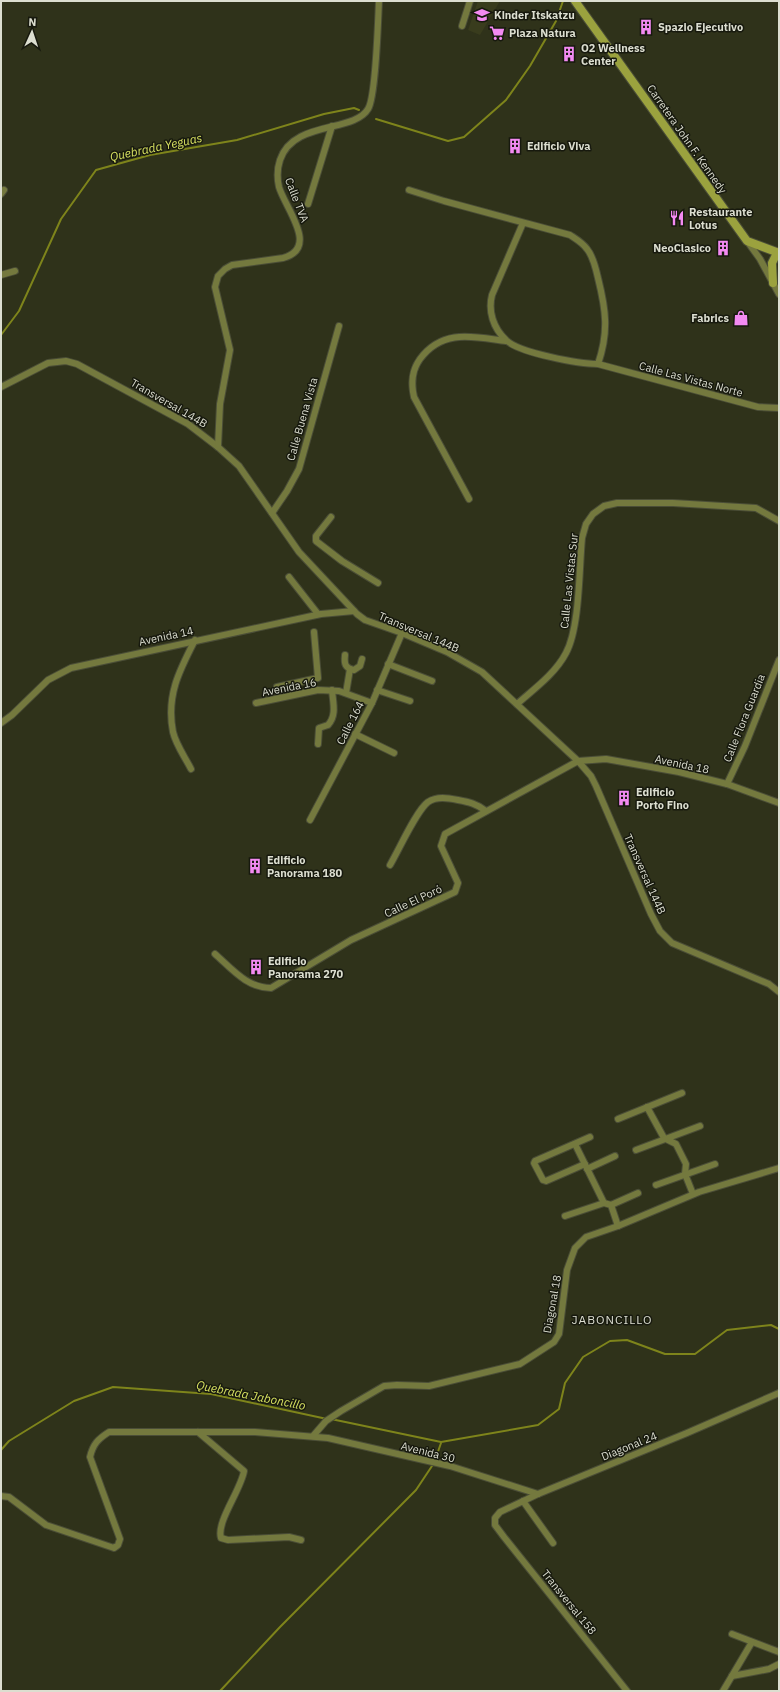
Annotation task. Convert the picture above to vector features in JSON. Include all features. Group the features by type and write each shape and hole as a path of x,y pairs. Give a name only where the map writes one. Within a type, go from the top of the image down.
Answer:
{"main road":[{"name":"Carretera John F. Kennedy","path":"575,1 748,242"},
{"path":"748,242 779,254 776,255 772,263 773,283"}],"street":[{"name":"Calle TVA","path":"218,447 220,404 230,350 215,287 218,276 232,265 283,258 292,256 298,251 300,240 297,225 280,188 277,176 280,160 286,149 299,138 359,118 370,106 380,1"},
{"path":"462,26 470,1"},
{"path":"308,204 332,126"},
{"path":"409,190 570,235 588,250 596,270 606,315 606,328 598,364"},
{"path":"506,341 492,320 489,304 523,223"},
{"path":"748,242 760,259 779,294"},
{"path":"1,275 15,271"},
{"name":"Calle Buena Vista","path":"272,513 287,491 298,469 340,326"},
{"name":"Calle Las Vistas Norte","path":"469,499 414,397 412,390 415,369 426,351 437,342 446,338 469,336 506,341 520,348 540,354 587,364 598,364 758,407 779,408"},
{"name":"Transversal 144B","path":"1,387 48,363 66,361 77,364 188,424 218,447 239,466 299,552 354,611 365,620 402,633 447,652 482,672 578,761 591,776 596,786 651,914 660,931 672,943 769,984 779,992"},
{"name":"Calle Las Vistas Sur","path":"517,704 553,672 566,654 573,636 582,538 586,524 593,514 604,506 617,503 673,503 756,508 779,521"},
{"path":"331,517 316,536 316,541 342,561 378,583"},
{"path":"290,577 318,614"},
{"name":"Avenida 14","path":"1,723 12,715 48,680 71,668 318,614 354,611"},
{"path":"285,696 280,686 318,678 314,632"},
{"name":"Calle 164","path":"310,820 372,703 402,633"},
{"path":"191,769 173,733 172,707 174,683 195,640"},
{"path":"345,656 345,665 350,669 358,669 362,659"},
{"name":"Calle Flora Guardia","path":"727,784 745,746 779,660"},
{"path":"388,664 432,681"},
{"path":"346,693 350,669"},
{"path":"318,744 319,728 328,725 333,715 332,690"},
{"name":"Avenida 16","path":"256,703 304,692 332,690 346,693 372,703"},
{"path":"378,690 410,701"},
{"path":"356,734 394,753"},
{"name":"Avenida 18","path":"578,761 606,760 679,772 727,784 779,803"},
{"name":"Calle El Poró","path":"215,954 250,984 261,988 272,988 350,940 455,892 458,883 441,846 445,834 578,761"},
{"path":"390,865 420,810 428,802 438,797 453,799 477,804 486,811"},
{"path":"617,852 622,847"},
{"path":"618,1119 682,1093"},
{"path":"647,1107 664,1138 676,1144 686,1164 685,1174 693,1194"},
{"path":"636,1150 664,1138 700,1126"},
{"path":"590,1137 535,1161 534,1163 543,1180 546,1181 616,1156"},
{"path":"575,1144 604,1203"},
{"path":"656,1185 715,1164"},
{"name":"Diagonal 18","path":"313,1436 329,1419 361,1398 384,1386 429,1386 451,1382 520,1364 554,1342 559,1334 567,1270 575,1248 586,1237 618,1226 693,1194 779,1168"},
{"path":"565,1216 604,1203 611,1205 638,1193"},
{"path":"611,1205 618,1226"},
{"name":"Diagonal 24","path":"495,1525 495,1518 500,1512 538,1494 687,1433 779,1393"},
{"name":"Avenida 30","path":"1,1496 9,1498 46,1525 114,1548 118,1545 120,1539 90,1457 92,1447 98,1439 109,1432 198,1432 313,1436 450,1466 538,1494"},
{"path":"198,1432 239,1465 244,1471 242,1479 222,1524 220,1533 221,1538 228,1540 289,1537 301,1540"},
{"path":"523,1501 553,1543"},
{"name":"Transversal 158","path":"495,1525 627,1691"},
{"path":"732,1634 779,1652"},
{"path":"723,1691 752,1642"},
{"path":"732,1676 769,1669 779,1664"}],"shaded area":[{"name":"Kinder Itskatzu","path":"478,1 500,1 480,35 468,30"}],"waterway":[{"name":"Quebrada Yeguas","path":"376,119 448,141 464,137 506,100 530,66 556,21 563,1"},
{"name":"Quebrada Yeguas","path":"1,335 19,311 61,219 96,170 150,155 237,140 324,114 354,108 359,110"},
{"name":"Quebrada Jaboncillo","path":"331,1419 441,1442 538,1425 559,1409 565,1383 583,1357 610,1341 627,1340 665,1354 695,1354 727,1330 771,1325 779,1329"},
{"name":"Quebrada Jaboncillo","path":"1,1450 9,1441 74,1401 113,1387 211,1394 327,1419"},
{"name":"Quebrada Jaboncillo","path":"220,1691 280,1627 416,1490 434,1463 441,1443"}],"place":[{"name":"Kinder Itskatzu","path":"482,15"},
{"name":"Spazio Ejecutivo","path":"646,27"},
{"name":"Plaza Natura","path":"497,33"},
{"name":"O2 Wellness Center","path":"569,54"},
{"name":"Edificio Viva","path":"515,146"},
{"name":"Restaurante Lotus","path":"677,218"},
{"name":"NeoClasico","path":"723,248"},
{"name":"Fabrics","path":"741,318"},
{"name":"Edificio Porto Fino","path":"624,798"},
{"name":"Edificio Panorama 180","path":"255,866"},
{"name":"Edificio Panorama 270","path":"256,967"}],"district":[{"name":"JABONCILLO","path":"612,1319"}]}
